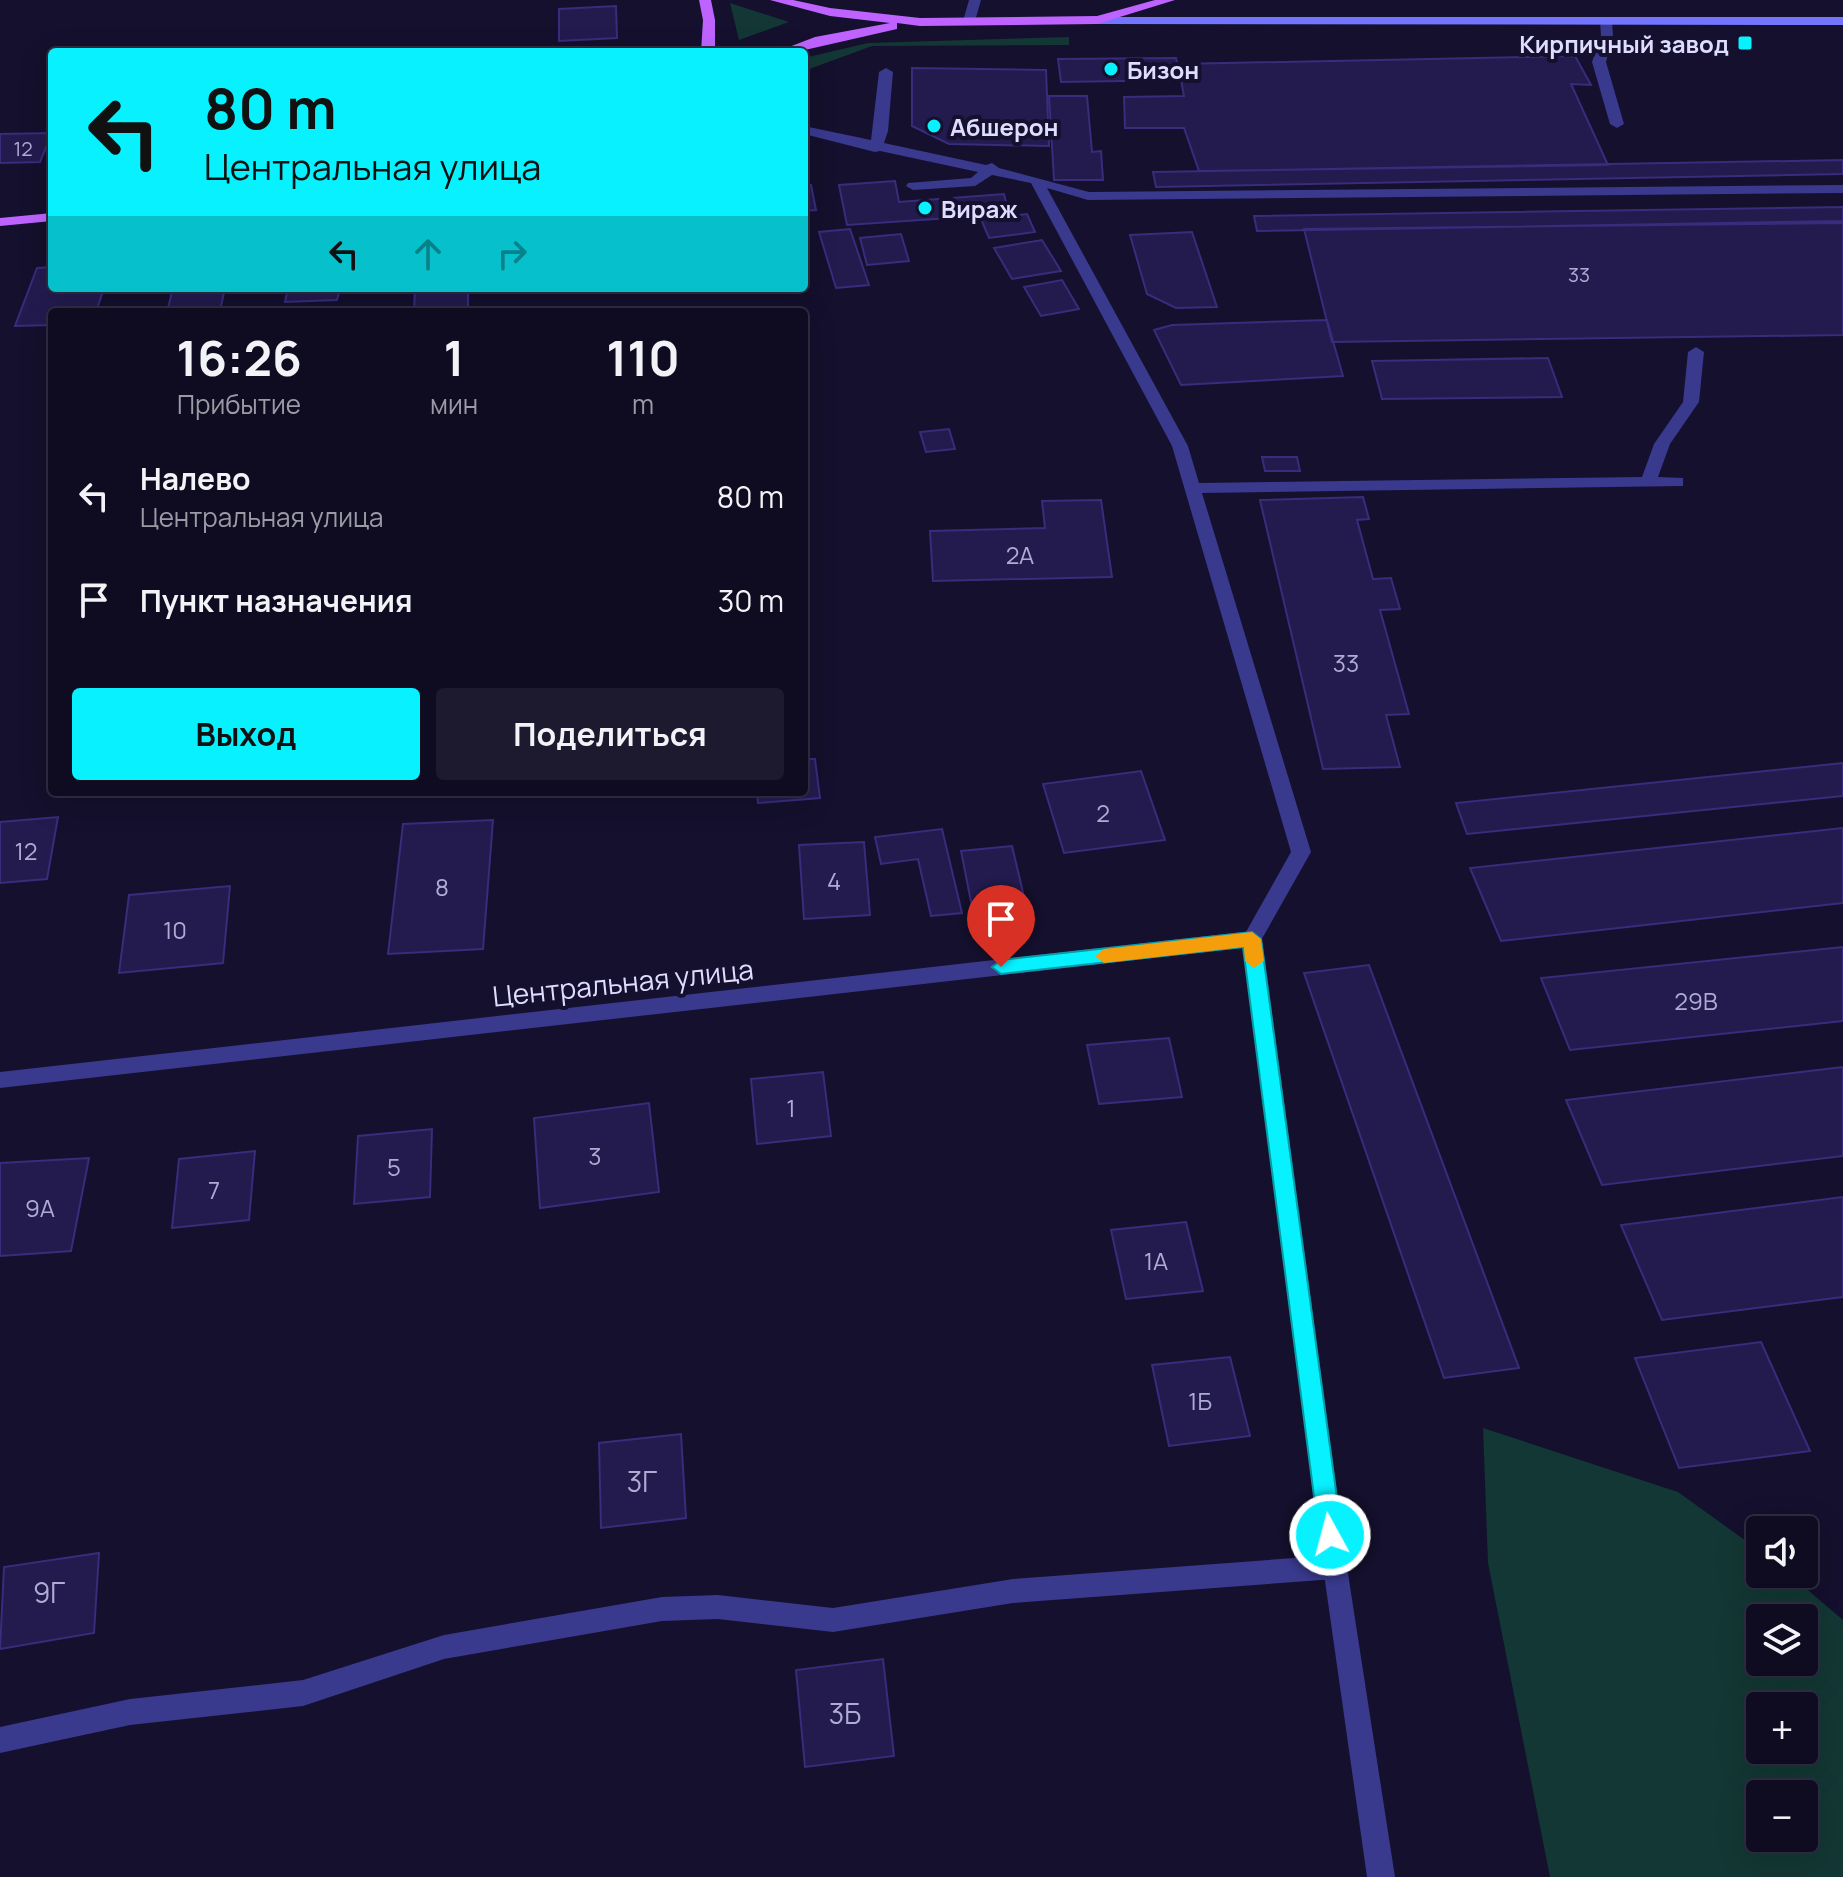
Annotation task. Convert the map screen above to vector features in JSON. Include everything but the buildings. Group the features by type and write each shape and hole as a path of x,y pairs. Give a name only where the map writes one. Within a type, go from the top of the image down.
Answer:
{"main road":[{"path":"705,0 709,20 708,48"},
{"path":"776,0 830,12 920,22 1843,21"},
{"path":"1097,20 1169,0"},
{"path":"798,48 857,32 920,22"},
{"path":"0,222 48,217"}],"street":[{"path":"969,21 975,0"},
{"path":"1606,21 1607,36 1599,62 1617,124"},
{"path":"875,148 881,131 886,72"},
{"path":"808,131 875,148 992,167 1088,196 1843,189"},
{"path":"913,186 975,182 992,167"},
{"path":"1036,180 1180,446 1301,852 1252,939 1335,1567 1381,1877"},
{"path":"1648,483 1662,444 1691,402 1696,352"},
{"path":"1193,488 1677,482"},
{"name":"Центральная улица","path":"0,1080 1252,939"},
{"path":"0,1740 130,1712 303,1693 444,1647 662,1609 718,1607 833,1620 1013,1591 1335,1567"}],"green space":[{"path":"730,3 789,22 739,40"},
{"path":"1069,37 1069,45 872,46 808,70 808,57 868,43"},
{"path":"1483,1428 1678,1492 1746,1541 1746,1588 1805,1588 1843,1620 1843,1877 1550,1877 1488,1563"}],"slow traffic":[{"path":"1104,956 1252,939 1254,961"}],"place":[{"name":"Кирпичный завод","path":"1745,43"},
{"name":"Бизон","path":"1111,69"},
{"name":"Абшерон","path":"934,126"},
{"name":"Вираж","path":"925,208"}],"route":[{"path":"1001,967 1252,939 1330,1535"}]}
